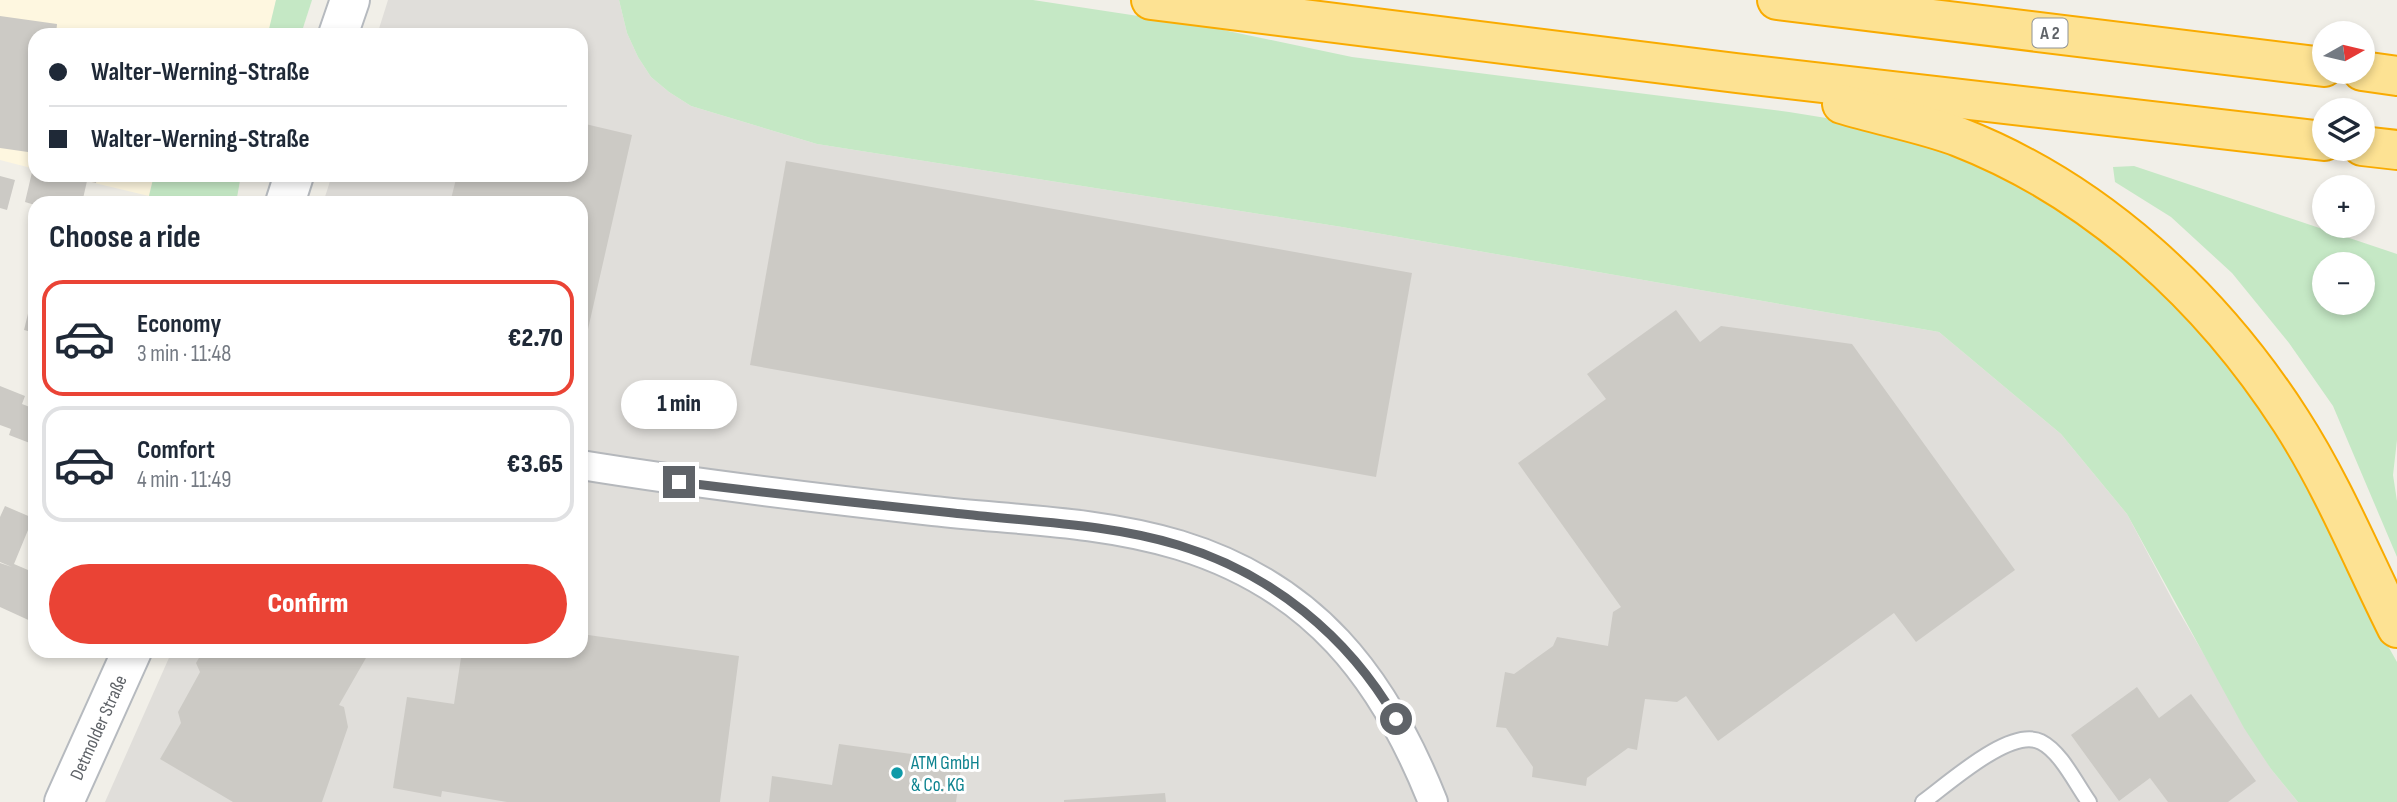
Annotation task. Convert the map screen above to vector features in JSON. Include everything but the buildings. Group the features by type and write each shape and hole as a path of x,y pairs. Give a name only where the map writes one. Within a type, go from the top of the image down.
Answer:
{"highway":[{"path":"1151,0 1736,73 2312,140"},
{"name":"A 2","path":"1777,0 2312,66"},
{"path":"1736,73 1958,136 2046,178 2105,218 2176,281 2219,325 2292,422 2397,628"},
{"path":"2375,73 2397,76"},
{"path":"2375,147 2397,150"}],"street":[{"path":"340,28 350,0"},
{"path":"588,466 719,487 1101,529 1178,545 1209,556 1276,590 1339,640 1387,704 1405,735 1433,802"},
{"name":"Detmolder Straße","path":"64,802 129,658"}],"lane":[{"path":"1923,802 1991,753 2009,743 2026,740 2040,741 2053,752 2089,802"}],"shaded area":[{"path":"0,0 276,0 270,28 28,28 28,167 0,160"},
{"path":"388,0 619,0 627,33 638,57 651,77 669,92 691,106 817,144 1342,227 1939,332 2061,434 2127,514 2175,605 2271,769 2298,802 105,802 169,658 588,658 588,196 325,196 330,182 588,182 588,28 379,28"},
{"path":"90,182 152,182 149,196"}],"green space":[{"path":"276,0 312,0 303,28 269,28"},
{"path":"619,0 1033,0 1204,26 1352,57 1851,122 1970,160 2034,193 2100,235 2188,315 2263,407 2308,488 2362,600 2397,662 2397,802 2298,802 2271,769 2244,728 2127,514 2061,434 1939,332 1342,227 817,144 691,106 669,92 651,77 638,57 627,33"},
{"path":"2134,166 2312,226 2312,238 2349,238 2397,254 2397,440 2393,475 2397,501 2397,557 2333,406 2289,343 2232,273 2171,217 2115,182 2113,167"},
{"path":"152,182 240,182 237,196 149,196"}],"place":[{"name":"ATM GmbH & Co. KG","path":"897,773"}],"route":[{"path":"679,482 1101,529 1178,545 1243,572 1276,590 1312,617 1339,640 1372,681 1396,719"}]}
